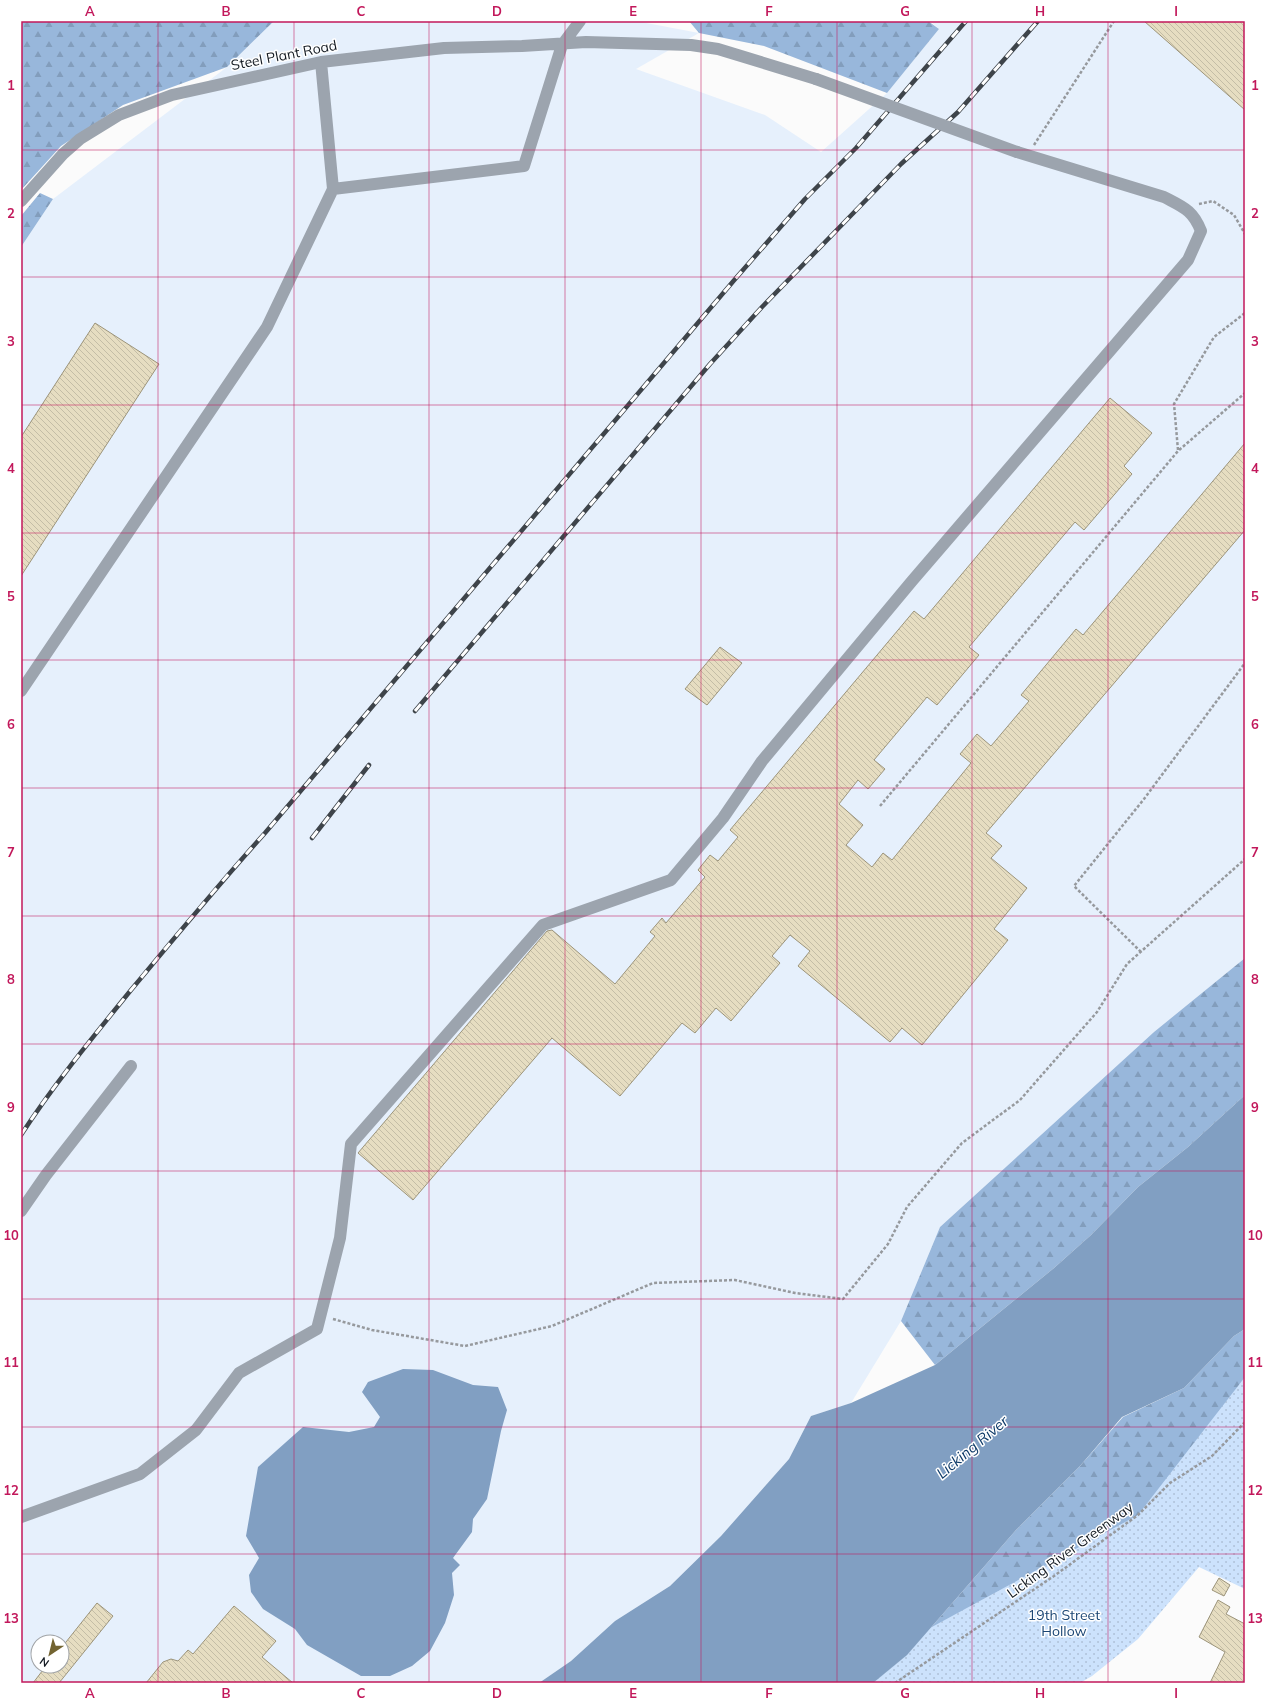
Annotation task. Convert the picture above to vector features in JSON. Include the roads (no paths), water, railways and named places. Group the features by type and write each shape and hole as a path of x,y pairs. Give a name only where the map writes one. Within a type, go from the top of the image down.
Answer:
{"street":[{"path":"332,189 524,166 562,45 580,21"},
{"name":"Steel Plant Road","path":"21,201 56,160 74,144 119,116 172,95 321,62 444,48 562,45 586,42 701,45 718,48 816,79 1022,154 1164,197 1183,207 1196,218 1201,231 1188,260 907,587 767,755 723,818 671,880 543,925 352,1144 340,1238 317,1329 239,1373 196,1430 140,1474 21,1517"},
{"path":"21,691 267,327 332,189 321,62"},
{"path":"21,1211 46,1175 132,1066"}],"water":[{"name":"Licking River","path":"1245,1095 1245,1329 1234,1336 1184,1388 1122,1417 1080,1466 1016,1530 907,1655 873,1683 539,1683 571,1661 615,1621 670,1586 721,1536 789,1459 811,1416 851,1403 935,1365 1054,1268 1091,1235 1138,1187 1188,1147"},
{"path":"403,1369 433,1370 473,1385 498,1387 507,1410 501,1431 487,1499 473,1519 472,1532 453,1558 460,1565 452,1573 454,1595 445,1623 430,1651 412,1666 390,1676 361,1676 307,1645 295,1629 263,1609 251,1592 249,1575 259,1558 246,1536 258,1467 303,1427 349,1432 374,1427 380,1417 362,1392 368,1382"}],"railway":[{"path":"21,1135 60,1079 88,1043 197,911 265,833 736,278 805,199 856,148 966,21"},
{"path":"415,711 710,364 762,307 901,164 958,112 1038,21"},
{"path":"312,838 369,765"}],"park label":[{"name":"19th Street Hollow","path":"1064,1624"}]}
